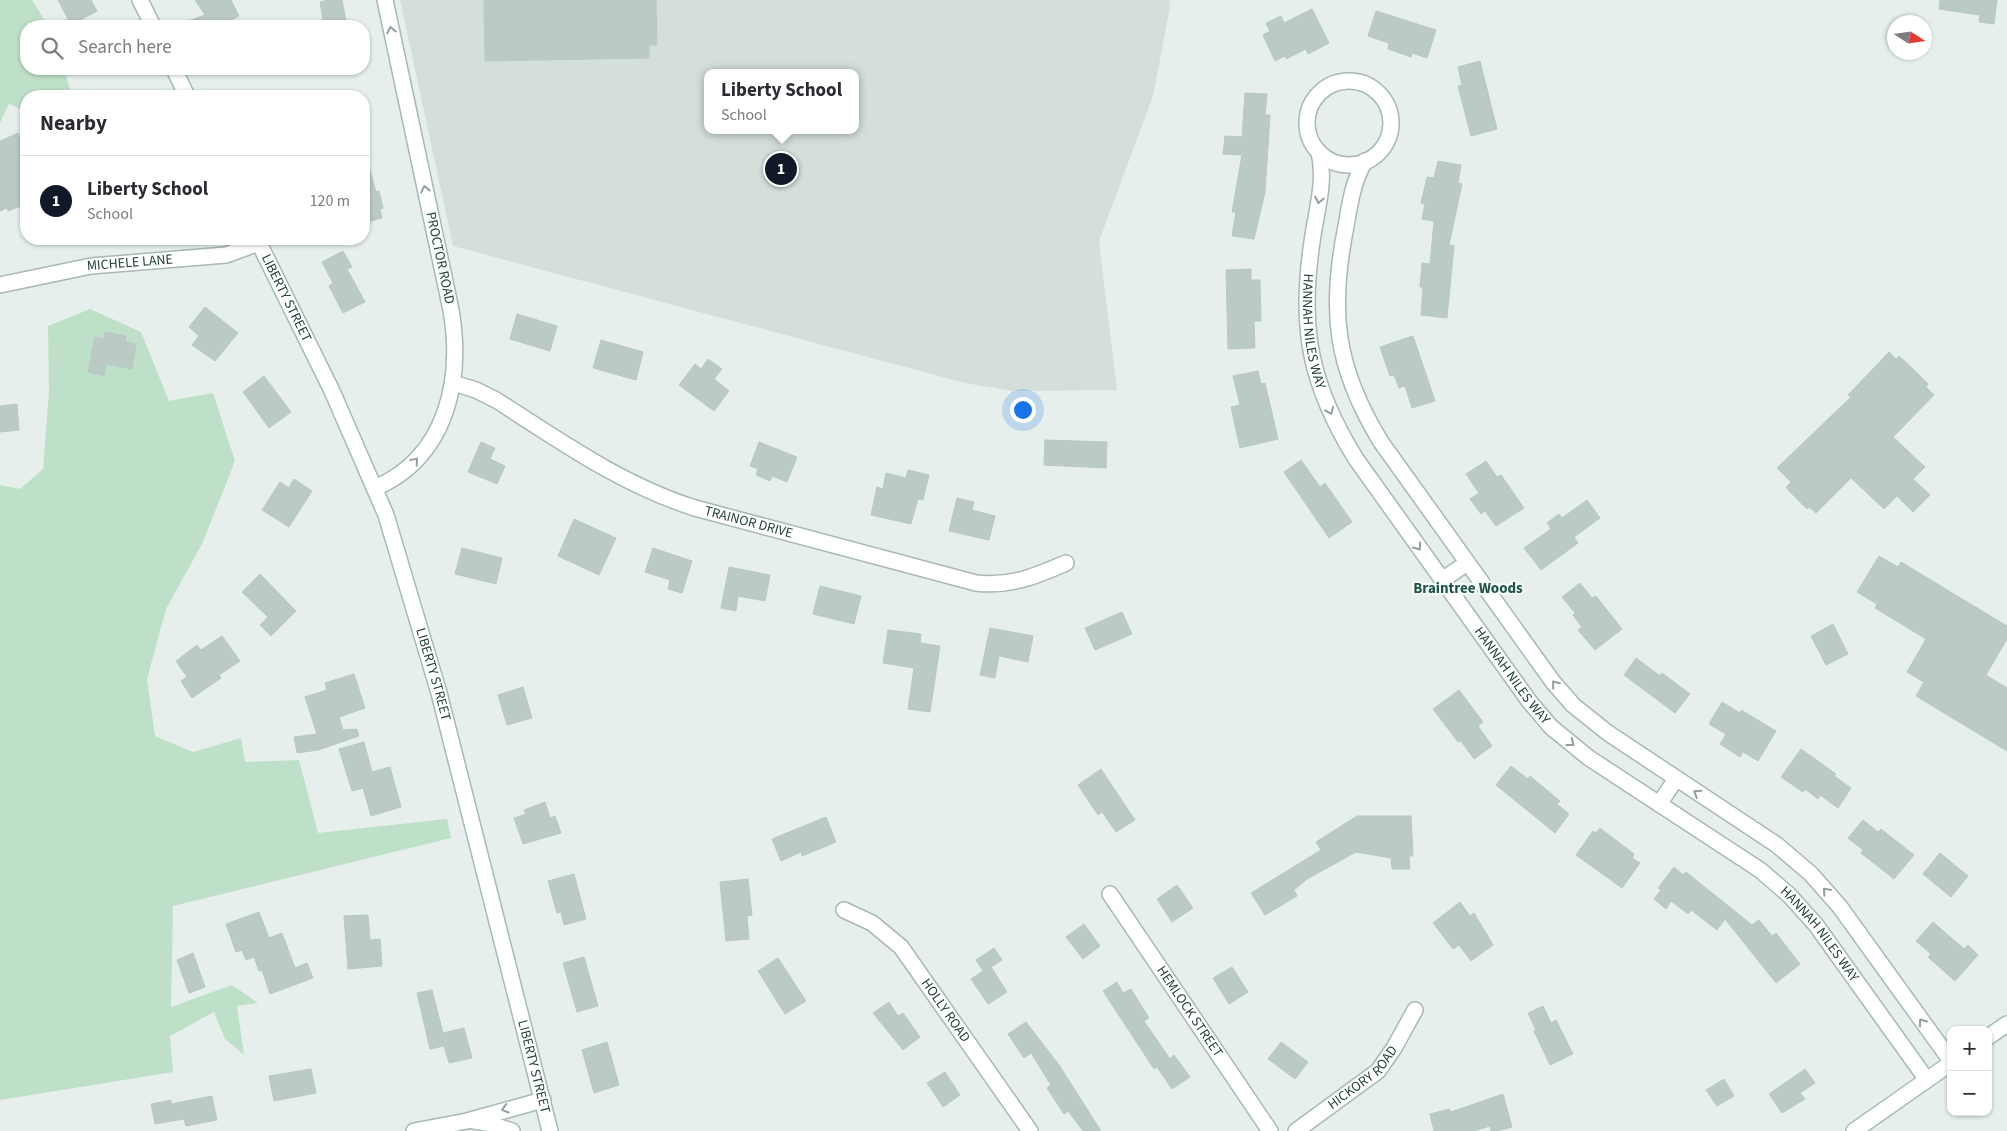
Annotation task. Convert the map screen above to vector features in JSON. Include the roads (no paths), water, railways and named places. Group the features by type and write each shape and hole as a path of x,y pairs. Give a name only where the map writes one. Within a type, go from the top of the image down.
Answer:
{"street":[{"path":"140,0 150,20"},
{"name":"PROCTOR ROAD","path":"375,488 400,476 427,447 442,421 453,384 456,356 451,310 385,0"},
{"path":"177,75 184,90"},
{"name":"HANNAH NILES WAY","path":"1927,1080 1816,925 1789,895 1760,870 1589,758 1551,727 1529,701 1348,446 1332,416 1314,369 1308,338 1306,294 1312,238 1322,187 1319,152 1312,142 1307,129 1308,115 1312,102 1327,87 1341,82 1356,82 1370,87 1382,97 1390,118 1386,140 1379,151 1365,161 1352,192 1339,266 1336,309 1340,347 1348,374 1366,417 1553,682 1573,705 1608,733 1777,845 1811,874 1840,907 1947,1056"},
{"path":"1319,152 1332,161 1344,164 1365,161"},
{"name":"MICHELE LANE","path":"0,285 91,266 226,255 249,245"},
{"name":"LIBERTY STREET","path":"260,245 316,357 375,488 404,572 436,684 550,1131"},
{"name":"TRAINOR DRIVE","path":"453,384 476,390 491,397 618,476 656,494 695,508 976,583 1017,582 1066,563"},
{"path":"1442,580 1467,562"},
{"path":"1659,804 1676,779"},
{"name":"HEMLOCK STREET","path":"1110,894 1270,1131"},
{"name":"HOLLY ROAD","path":"844,910 872,922 901,947 1030,1131"},
{"name":"HICKORY ROAD","path":"1296,1131 1378,1071 1416,1010"},
{"path":"1992,1034 2007,1024"},
{"path":"1854,1131 1947,1065"},
{"path":"414,1131 467,1121 500,1110 542,1100"},
{"path":"467,1121 487,1122 512,1131"}],"place":[{"name":"Liberty School","path":"781,169"}],"district":[{"name":"Braintree Woods","path":"1468,588"}]}
